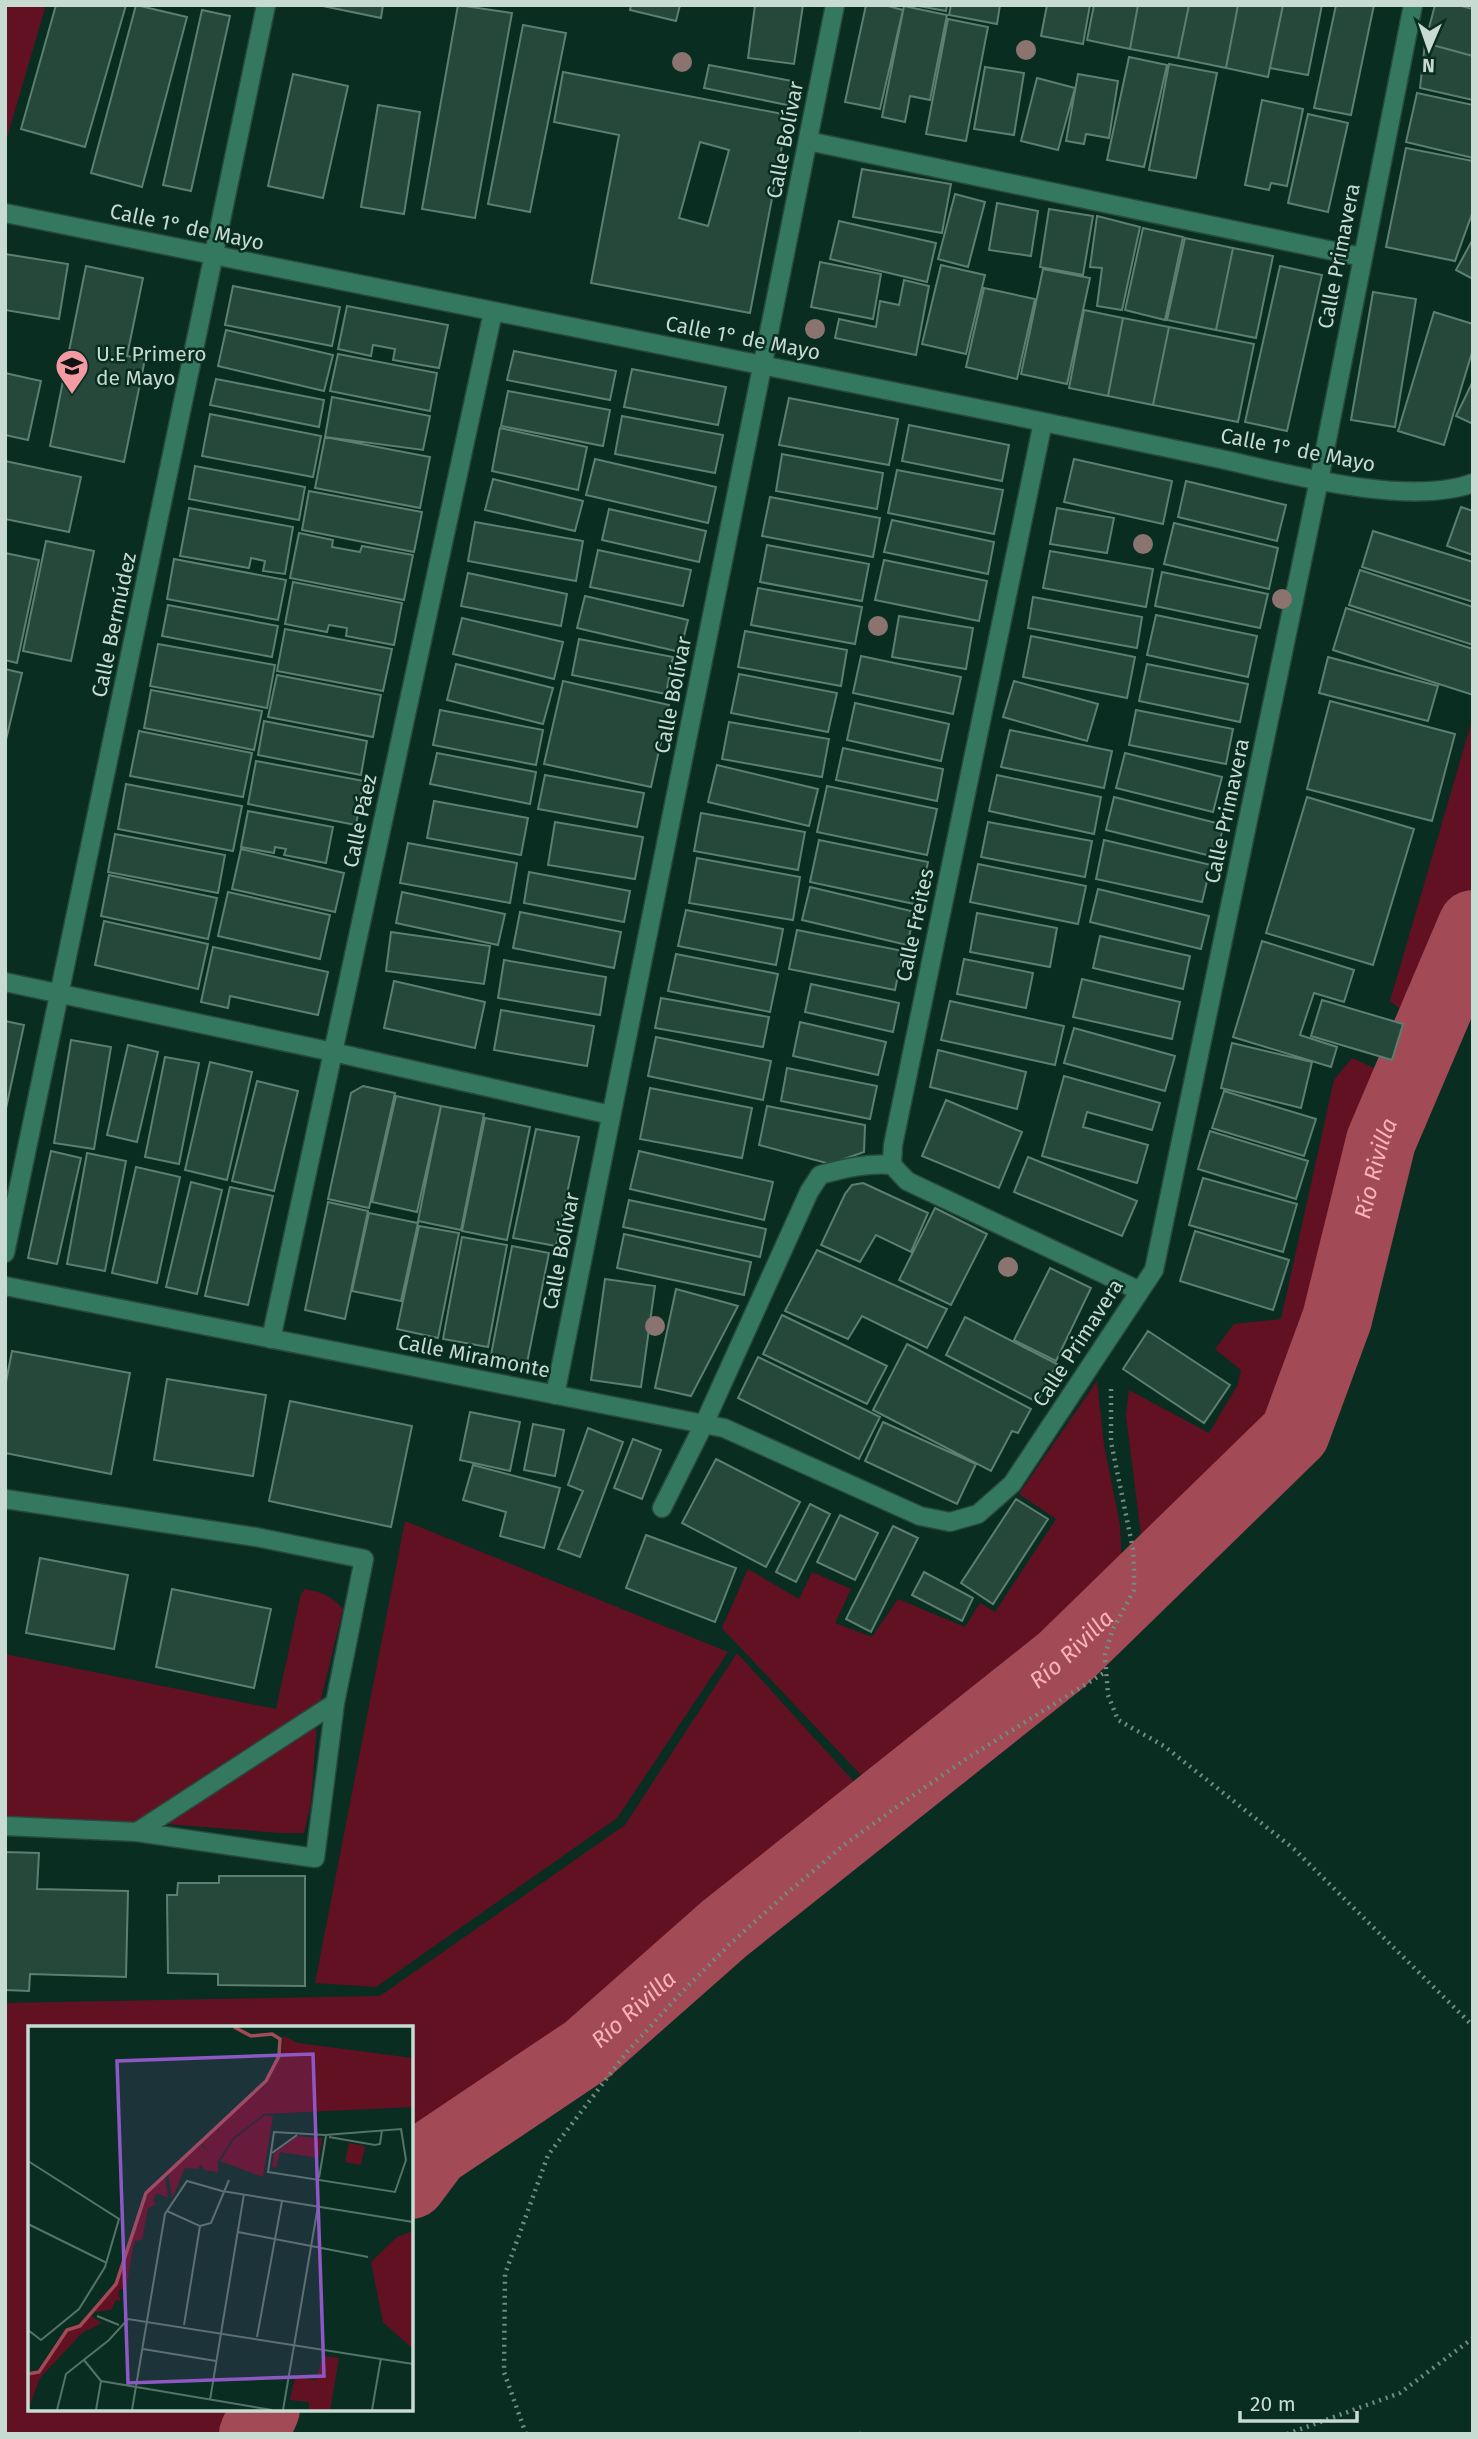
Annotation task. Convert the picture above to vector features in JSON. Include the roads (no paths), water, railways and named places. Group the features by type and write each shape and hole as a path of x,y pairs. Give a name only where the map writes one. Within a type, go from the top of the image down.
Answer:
{"street":[{"name":"Calle Bermúdez","path":"5,1253 266,5"},
{"name":"Calle Bolívar","path":"555,1395 835,5"},
{"name":"Calle Primavera","path":"920,1516 950,1522 978,1514 1012,1484 1154,1270 1319,480 1413,5"},
{"path":"808,142 1362,257"},
{"name":"Calle 1° de Mayo","path":"5,213 1319,480 1370,488 1415,491 1461,487 1473,483"},
{"name":"Calle Páez","path":"271,1339 493,312"},
{"name":"Calle Freites","path":"892,1166 893,1145 1043,422"},
{"path":"5,982 611,1115"},
{"path":"662,1508 704,1424 809,1192 820,1175 861,1165 892,1166 907,1181 1140,1291"},
{"name":"Calle Miramonte","path":"5,1286 724,1428 920,1516"},
{"path":"5,1499 256,1537 364,1559 335,1703 315,1858 137,1832 5,1826"},
{"path":"137,1832 335,1703"}],"waterway":[{"name":"Río Rivilla","path":"413,2181 435,2152 587,2050 724,1929 1062,1660 1295,1433 1337,1319 1381,1141 1473,925"},
{"name":"Río Rivilla","path":"254,2434 264,2411"}],"place":[{"name":"U.E Primero de Mayo","path":"72,396"}]}
